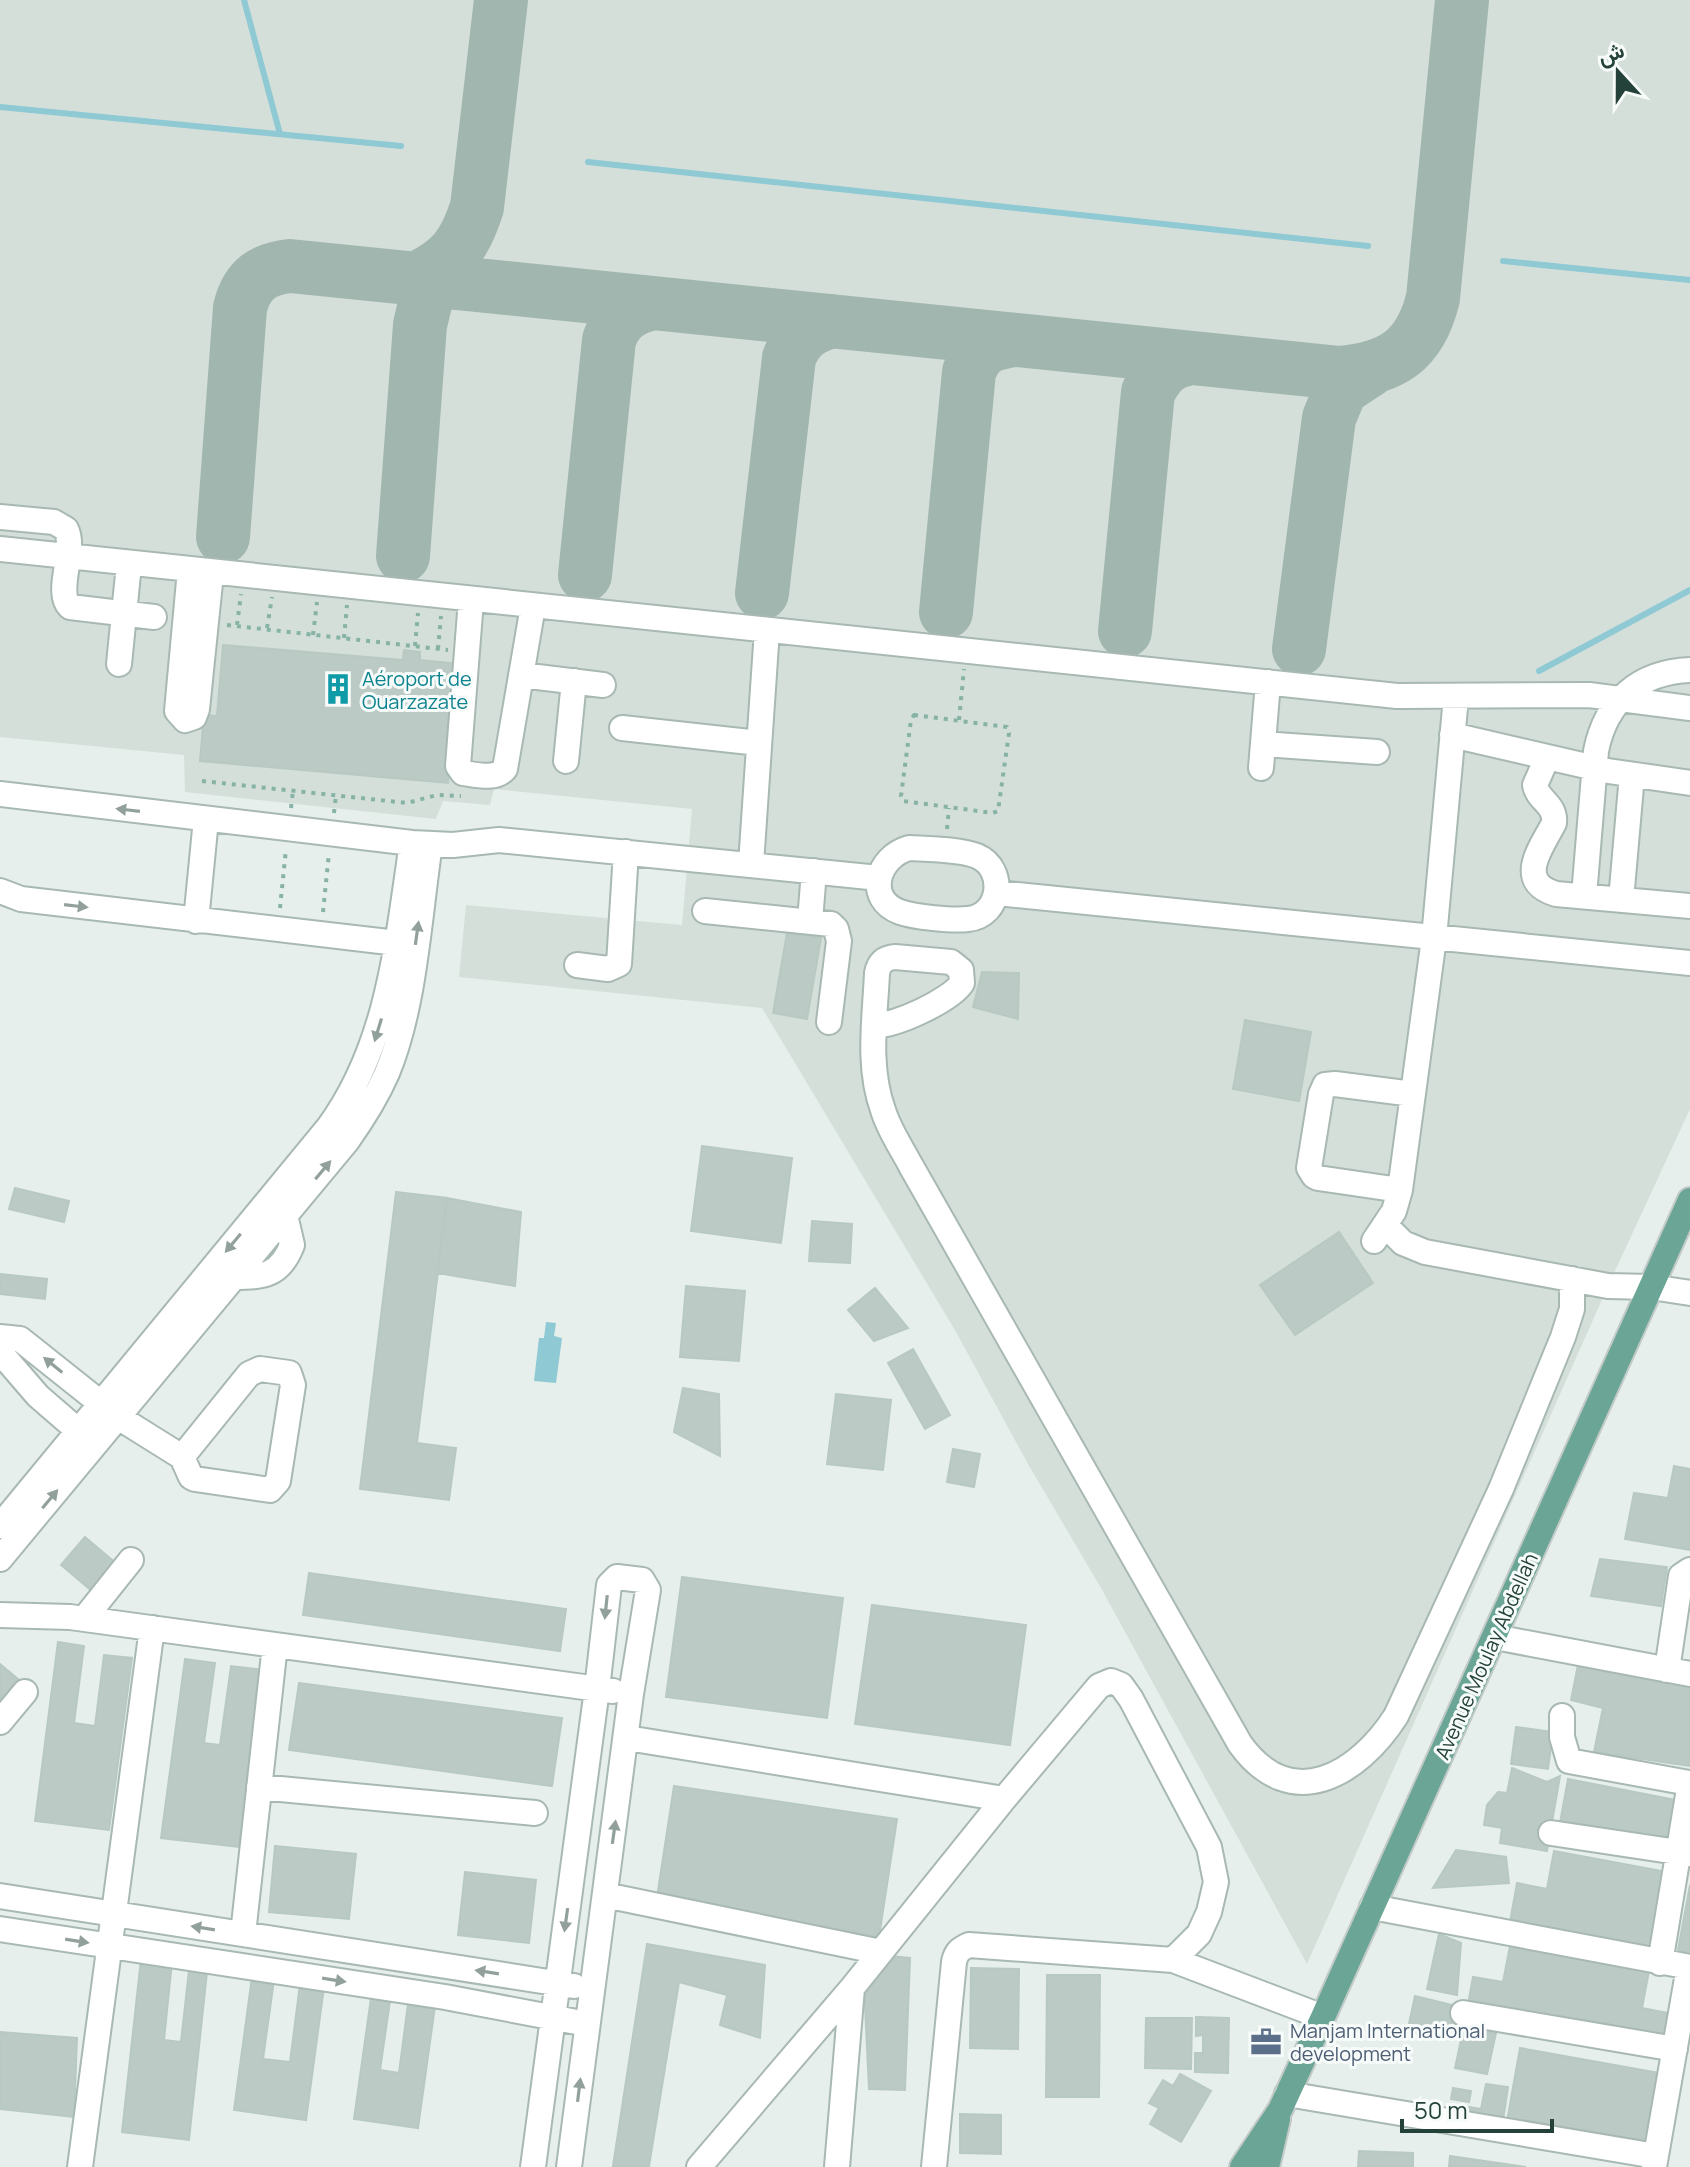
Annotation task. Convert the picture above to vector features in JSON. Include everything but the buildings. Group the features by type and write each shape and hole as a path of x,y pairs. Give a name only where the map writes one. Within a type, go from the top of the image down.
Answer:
{"main road":[{"name":"Avenue Moulay Abdellah","path":"1242,2167 1283,2102 1323,2017 1690,1200"},
{"name":"Avenue Moulay Abdellah","path":"1267,2167 1283,2102"}],"street":[{"path":"0,517 61,524 69,535 64,597 67,605 154,617"},
{"path":"0,549 1397,696 1544,694 1690,708"},
{"path":"119,664 129,564"},
{"path":"195,621 200,572"},
{"path":"471,600 458,766 463,773 492,776 505,769 533,606"},
{"path":"751,864 767,630"},
{"path":"1584,896 1595,768 1600,732 1608,714 1635,686 1652,676 1690,670"},
{"path":"521,675 603,685"},
{"path":"566,761 574,681"},
{"path":"1268,682 1262,756 1377,752"},
{"path":"1456,697 1434,938 1400,1190 1394,1211 1380,1234 1425,1252 1608,1286 1651,1287 1690,1293"},
{"path":"622,728 759,743"},
{"path":"1452,735 1595,768 1690,783"},
{"path":"1547,758 1536,790 1552,809 1554,823 1536,856 1535,877 1549,892 1690,906"},
{"path":"1621,900 1632,775"},
{"path":"0,794 421,844 499,840 879,878"},
{"path":"196,921 206,819"},
{"path":"0,1559 86,1438 342,1109 374,1045 421,844"},
{"path":"109,1410 234,1277 347,1141 376,1096 387,1072 406,1007 421,844"},
{"path":"920,849 963,853 975,855 993,870 997,893 986,911 967,919 910,913 890,906 880,889 879,878 882,867 898,851 920,849"},
{"path":"577,965 611,969 619,964 626,852"},
{"path":"810,921 814,871"},
{"path":"0,891 21,899 397,943"},
{"path":"997,893 1690,963"},
{"path":"705,911 831,924 839,934 829,1022"},
{"path":"874,1025 875,1076 883,1110 893,1134 1240,1744 1256,1764 1282,1779 1311,1782 1339,1774 1370,1749 1396,1716 1501,1489 1563,1337 1572,1309 1572,1279"},
{"path":"1400,1190 1318,1178 1309,1168 1325,1085 1413,1094"},
{"path":"0,1337 20,1339 109,1410 182,1457 191,1477 270,1490 278,1481 293,1385 289,1373 260,1369 249,1374 182,1457"},
{"path":"0,1352 38,1396 86,1438"},
{"path":"0,1526 86,1438"},
{"path":"84,1619 131,1560"},
{"path":"1495,1637 1678,1672 1681,1576 1690,1570"},
{"path":"533,2167 610,1581 617,1577 642,1580 648,1590 631,1694 569,2167"},
{"path":"0,1615 84,1619 631,1694"},
{"path":"80,2167 152,1628"},
{"path":"243,1934 275,1645"},
{"path":"699,2167 852,1988 1099,1686 1111,1681 1121,1685 1131,1699 1209,1847 1216,1882 1209,1912 1199,1934 1173,1960"},
{"path":"0,1722 25,1692"},
{"path":"1562,1716 1562,1737 1569,1761 1690,1783 1684,1853 1660,1963"},
{"path":"627,1738 1004,1799"},
{"path":"259,1787 535,1813"},
{"path":"1551,1833 1684,1853"},
{"path":"605,1895 881,1952"},
{"path":"0,1896 592,1989"},
{"path":"1283,2102 1655,2161 1690,1967 1372,1907"},
{"path":"0,1929 445,1997 587,2024"},
{"path":"934,2167 955,1955 969,1945 1173,1960 1323,2017"},
{"path":"837,2167 852,1988"},
{"path":"1463,2013 1675,2049"}],"path":[{"path":"237,626 243,576"},
{"path":"267,629 274,579"},
{"path":"313,635 320,584"},
{"path":"344,638 349,587"},
{"path":"415,646 432,596"},
{"path":"432,596 438,649"},
{"path":"195,621 467,652"},
{"path":"959,721 966,651"},
{"path":"916,715 959,721 1004,726 1009,730 995,813 902,799 912,718 916,715"},
{"path":"202,781 407,803 437,795 475,797"},
{"path":"277,930 293,791"},
{"path":"320,935 336,795"}],"shaded area":[{"path":"0,0 1690,0 1690,1109 1608,1286 1307,1964 1101,1588 1028,1464 956,1332 762,1008 459,977 466,905 682,925 692,809 494,789 490,805 443,801 436,819 185,792 184,755 0,737"}],"water":[{"path":"546,1322 556,1323 554,1336 562,1338 556,1383 534,1381 539,1338 544,1338"}],"waterway":[{"path":"244,0 280,134"},
{"path":"0,107 401,146"},
{"path":"588,162 1368,246"},
{"path":"1503,261 1690,280"},
{"path":"1539,671 1690,590"}],"taxiway":[{"path":"416,279 439,266 456,251 477,207 501,0"},
{"path":"223,537 240,308 247,290 257,278 271,270 290,266 1340,373 1375,367 1389,361 1412,344 1433,298 1462,0"},
{"path":"403,556 420,325 428,291 451,258"},
{"path":"585,575 609,340 624,316 652,303"},
{"path":"762,593 789,358 805,334 832,321"},
{"path":"946,612 969,372 985,348 1013,340"},
{"path":"1125,631 1148,392 1165,369 1191,358"},
{"path":"1299,649 1329,418 1341,389 1370,370"}],"place":[{"name":"Aéroport de Ouarzazate","path":"338,689"},
{"name":"Manjam International development","path":"1266,2042"}]}
